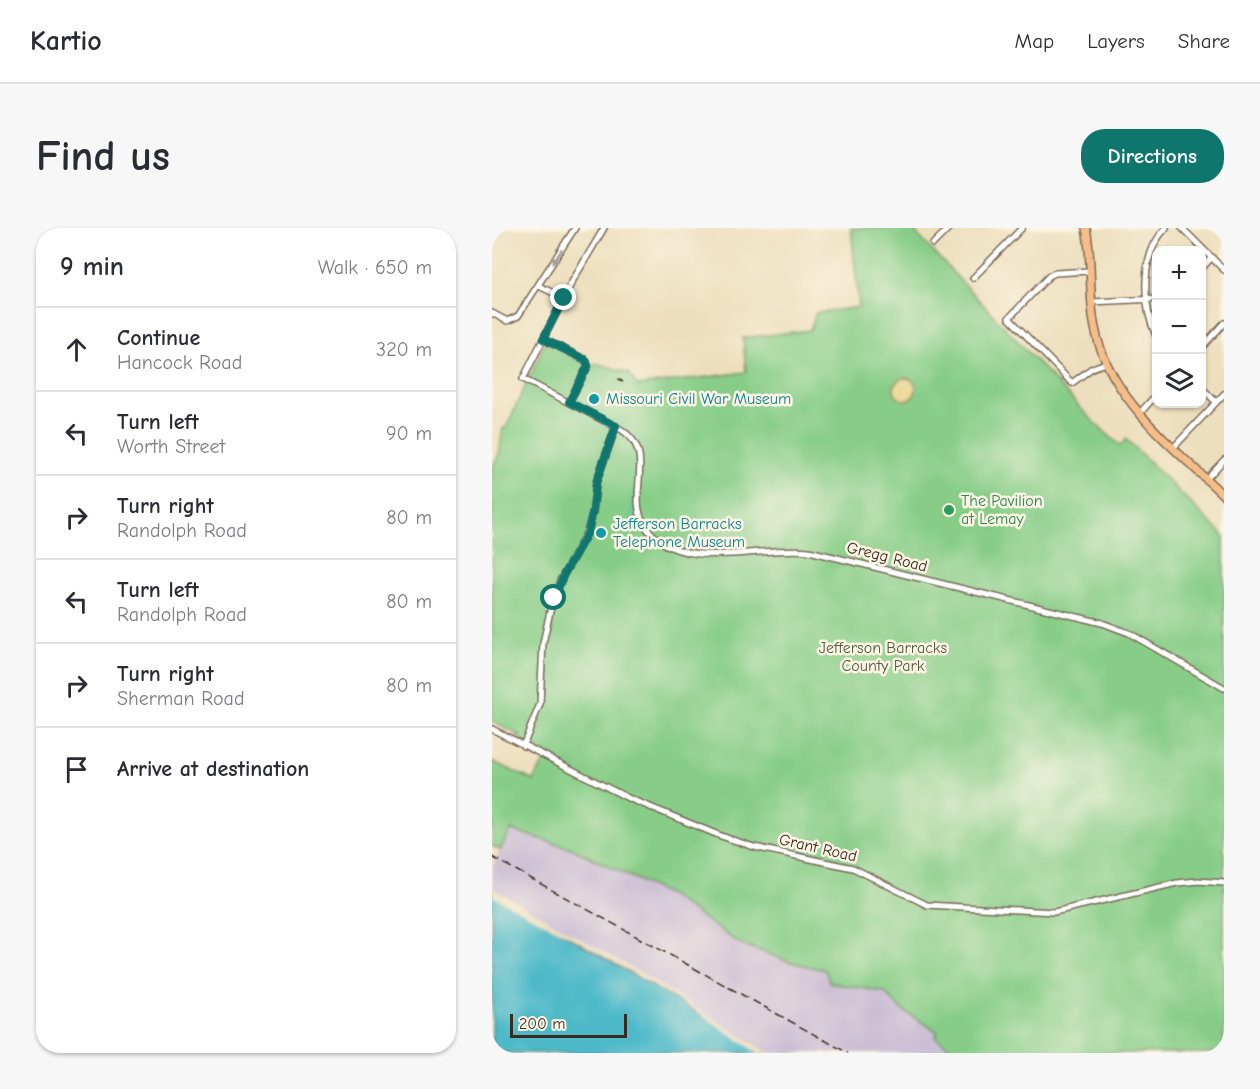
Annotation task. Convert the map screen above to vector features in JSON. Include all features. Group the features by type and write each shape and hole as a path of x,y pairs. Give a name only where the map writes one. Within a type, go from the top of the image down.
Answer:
{"main road":[{"path":"1086,228 1091,302 1096,336 1106,363 1125,395 1140,413 1224,496"}],"street":[{"path":"492,313 507,321 512,321 539,286 575,228"},
{"path":"569,402 588,366 586,360 543,339 604,228"},
{"path":"933,244 949,228"},
{"path":"973,278 1022,228"},
{"path":"1152,318 1148,300 1148,257 1156,240 1166,228"},
{"path":"1182,228 1224,270"},
{"path":"1206,264 1212,257"},
{"path":"1090,271 1062,272 1049,276 1009,318 1072,383 1092,368 1106,363"},
{"path":"539,286 564,298"},
{"path":"1091,302 1152,300"},
{"path":"1206,343 1224,323"},
{"name":"Gregg Road","path":"543,339 523,378 630,435 639,446 638,500 642,520 651,534 668,544 697,553 715,555 778,549 809,551 1102,623 1129,633 1224,688"},
{"path":"1206,392 1216,402"},
{"path":"1174,447 1224,394"},
{"path":"1140,413 1152,400"},
{"path":"523,746 540,704 543,643 551,607 564,574 588,532 596,483 616,426"},
{"path":"1206,479 1224,460"},
{"name":"Grant Road","path":"492,729 628,798 721,836 754,847 853,868 927,904 1054,912 1178,883 1198,881 1224,883"}],"shaded area":[{"path":"510,829 571,848 669,895 739,943 790,962 825,970 831,983 884,992 901,1009 939,1032 935,1037 959,1053 765,1053 492,891 492,867"}],"green space":[{"name":"Jefferson Barracks County Park","path":"851,228 911,228 1088,416 1120,446 1126,439 1224,536 1224,1053 959,1053 935,1037 938,1032 901,1009 884,992 830,983 825,970 790,962 739,943 669,895 571,848 511,830 500,850 492,846 492,761 534,781 547,755 516,737 521,736 492,722 492,468 499,454 503,428 506,428 545,342 593,367 596,363 629,373 637,386 746,372 743,338 810,330 816,313 859,307"}],"sand":[{"path":"905,378 913,381 916,389 913,397 905,400 897,397 894,389 897,381"}],"water":[{"path":"492,891 765,1053 492,1053"}],"pier":[{"path":"492,888 634,969 768,1053 758,1053 693,1009 580,942 494,897"}],"waterway":[{"path":"632,518 633,489"}],"railway":[{"path":"618,379 623,382"},
{"path":"492,857 848,1053"}],"place":[{"name":"Missouri Civil War Museum","path":"594,399"},
{"name":"The Pavilion at Lemay","path":"949,510"},
{"name":"Jefferson Barracks Telephone Museum","path":"601,533"}],"route":[{"path":"554,598 560,581 588,532 596,483 616,426 569,402 588,366 586,360 543,339 564,298"}]}
